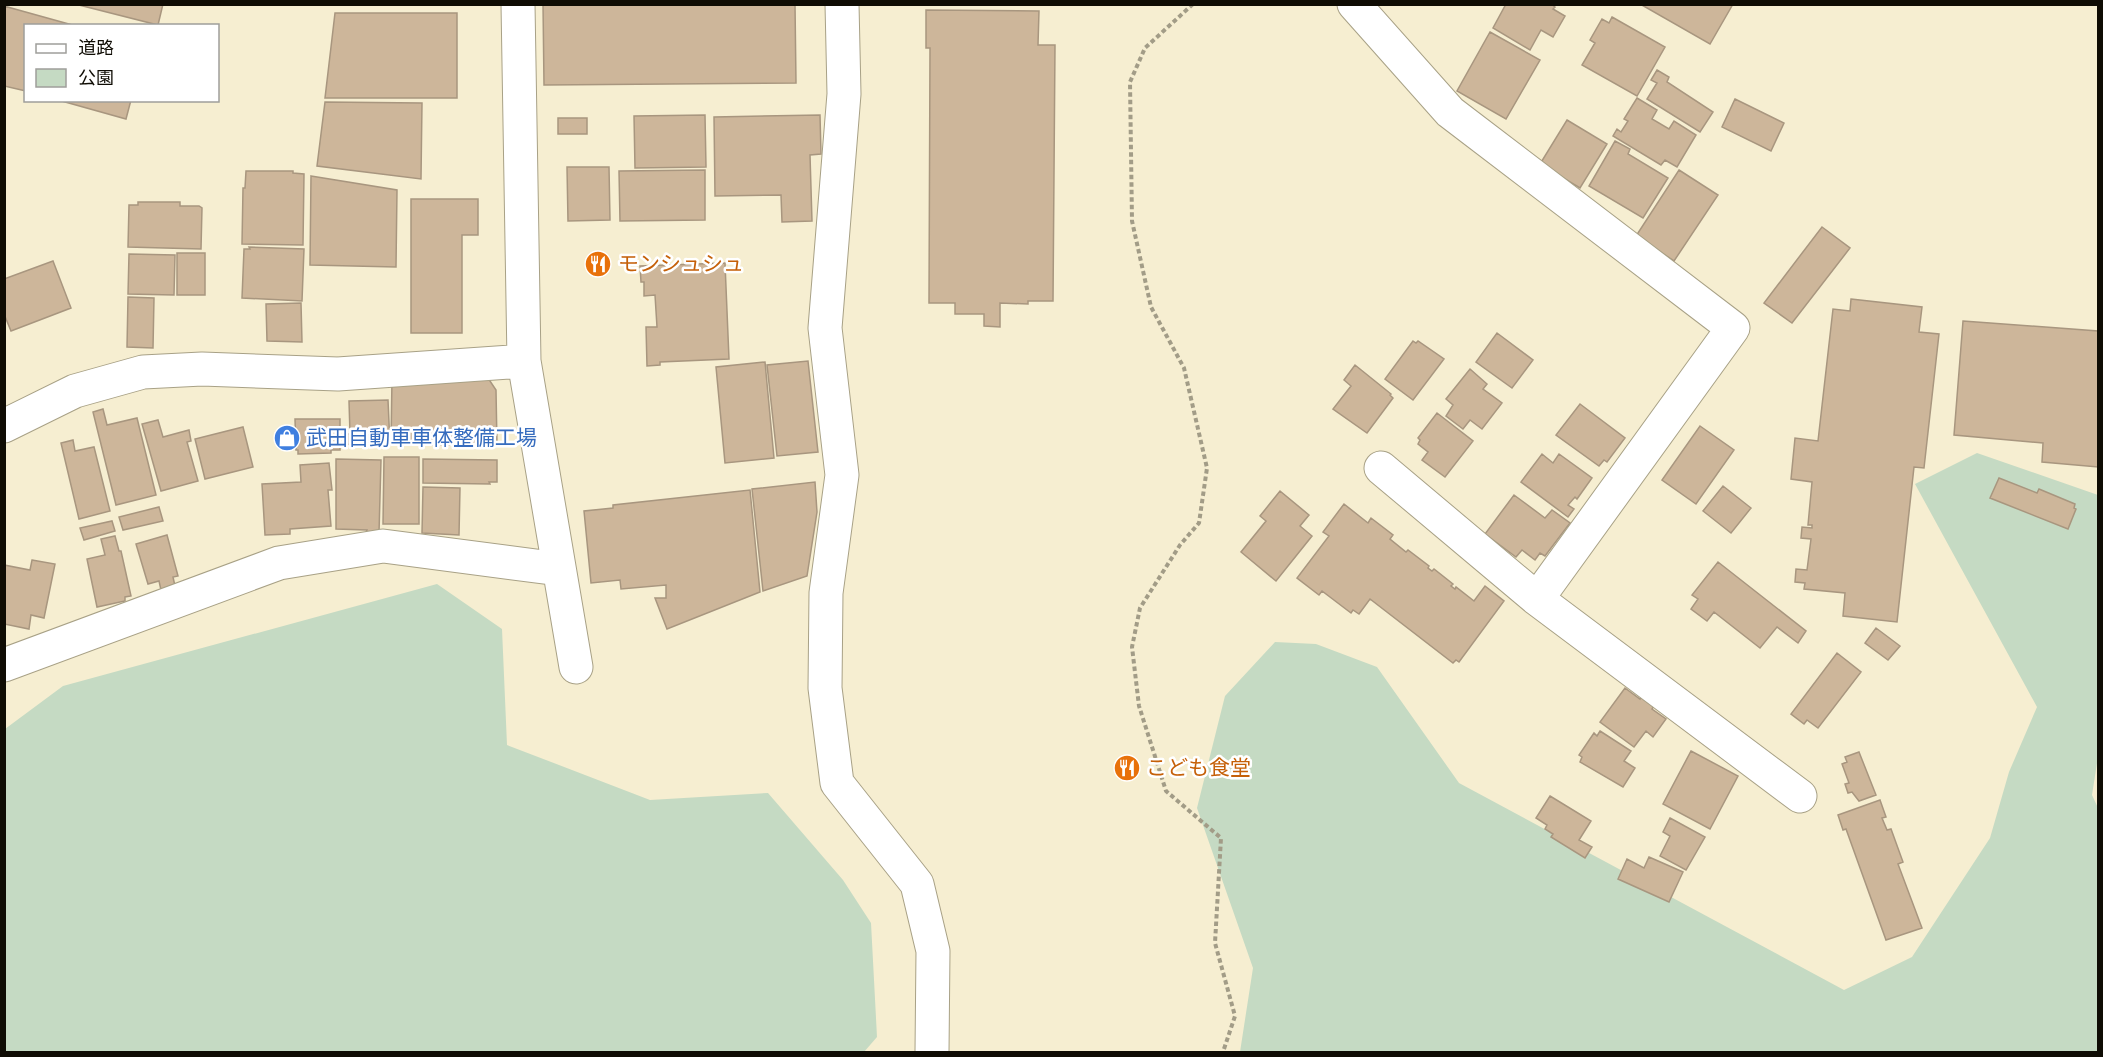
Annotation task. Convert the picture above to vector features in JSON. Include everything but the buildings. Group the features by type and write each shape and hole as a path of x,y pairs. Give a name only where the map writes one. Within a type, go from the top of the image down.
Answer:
{"street":[{"path":"518,4 524,361 576,667"},
{"path":"842,4 844,94 825,328 842,475 826,593 825,688 837,783 917,884 933,951 932,1053"},
{"path":"1354,4 1450,112 1733,328 1537,599"},
{"path":"4,426 75,391 143,372 202,369 338,374 524,361"},
{"path":"1381,468 1537,599 1800,796"},
{"path":"4,665 279,562 383,546 559,569"}],"path":[{"path":"1193,4 1145,48 1130,82 1132,221 1151,307 1184,368 1207,468 1199,523 1180,545 1140,608 1132,647 1139,706 1166,790 1221,838 1215,943 1235,1016 1223,1053"}],"green space":[{"path":"1977,453 2098,495 2098,757 2092,795 2098,808 2098,1052 1240,1052 1253,968 1197,808 1225,696 1275,642 1316,644 1377,667 1459,783 1844,990 1912,957 1990,838 2009,772 2037,707 1915,484"},
{"path":"437,584 502,629 507,745 650,800 768,793 843,880 871,923 877,1037 864,1052 5,1052 5,729 63,686"}],"place":[{"name":"モンシュシュ","path":"598,264"},
{"name":"武田自動車車体整備工場","path":"287,438"},
{"name":"こども食堂","path":"1127,768"}]}
